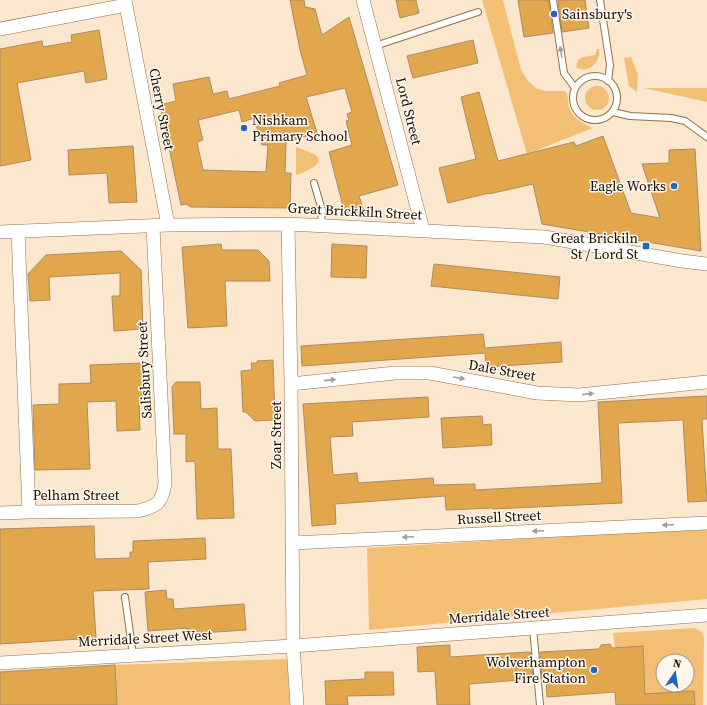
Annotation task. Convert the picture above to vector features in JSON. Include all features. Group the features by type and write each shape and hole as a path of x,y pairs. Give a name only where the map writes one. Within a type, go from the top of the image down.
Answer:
{"street":[{"name":"Lord Street","path":"363,0 423,230"},
{"path":"0,29 125,3"},
{"name":"Cherry Street","path":"125,3 168,225"},
{"name":"Zoar Street","path":"288,224 291,384 292,646 297,705"},
{"name":"Great Brickkiln Street","path":"0,232 168,225 321,225 544,237 707,264"},
{"name":"Salisbury Street","path":"152,226 165,483 164,494 153,508"},
{"path":"18,231 29,512"},
{"name":"Dale Street","path":"291,384 395,373 430,373 537,393 579,395 707,382"},
{"name":"Pelham Street","path":"0,513 138,511 153,508"},
{"name":"Russell Street","path":"292,543 707,523"},
{"name":"Merridale Street","path":"292,646 707,615"},
{"name":"Merridale Street West","path":"0,663 292,646"}],"lane":[{"path":"553,0 564,73 575,88"},
{"path":"600,0 610,65 608,81"},
{"path":"375,46 478,12"},
{"path":"591,76 605,78 615,90 617,97 613,112 608,117 601,120 594,121 586,119 575,109 573,102 575,88 580,82 591,76"},
{"path":"613,112 630,116 671,118 685,121 707,137"},
{"path":"314,183 322,210 321,225"},
{"path":"125,597 133,655"},
{"path":"533,628 540,705"}],"shaded area":[{"path":"482,0 503,0 521,70 528,81 536,88 545,91 565,91 568,97 569,108 574,116 581,122 593,128 527,154"},
{"path":"597,49 599,49 599,54 593,66 585,70 576,67 578,60 583,57 595,55"},
{"path":"631,57 638,75 637,92 629,86 624,58"},
{"path":"597,86 606,89 609,98 606,107 597,110 588,107 585,98 588,89"},
{"path":"644,88 707,88 707,102"},
{"path":"296,147 314,154 318,158 318,161 313,168 296,175"},
{"path":"707,530 707,599 369,630 367,548 625,533"},
{"path":"695,628 703,633 703,705 646,705 643,646 615,647 613,633"},
{"path":"287,659 290,705 117,705 115,665"}],"building":[{"path":"290,0 304,0 305,7 315,9 322,35 349,17 398,185 359,196 366,216 345,214 329,152 352,145 346,121 349,120 347,114 352,112 345,88 306,97 317,133 286,142 285,173 291,173 290,208 191,207 186,204 181,205 160,105 176,101 173,84 209,77 213,94 227,91 229,99 280,86 279,83 307,75 300,50","holes":["239,110 242,122 254,118 262,145 268,145 266,172 203,170 197,142 203,140 198,120"]},
{"path":"396,0 416,0 419,13 400,18"},
{"path":"518,0 549,0 553,33 524,37"},
{"path":"558,0 585,0 589,28 562,32"},
{"path":"99,30 107,79 86,83 84,71 17,83 31,160 0,166 0,49 42,41 43,47 72,42 71,35"},
{"path":"473,40 478,63 413,78 407,56"},
{"path":"479,92 498,161 574,142 576,146 603,136 631,213 660,218 642,164 669,163 669,150 695,149 701,251 542,224 533,184 448,203 439,168 476,159 461,97"},
{"path":"133,146 137,202 109,203 107,173 69,175 68,150"},
{"path":"221,244 222,250 258,250 269,261 270,281 225,281 227,326 188,328 182,247"},
{"path":"332,244 367,246 366,278 331,277"},
{"path":"121,251 141,270 143,329 114,331 112,296 120,296 120,273 49,277 50,300 30,301 28,274 46,255"},
{"path":"434,264 560,277 558,299 431,286"},
{"path":"483,334 485,348 561,342 562,362 486,367 485,353 302,366 301,346"},
{"path":"273,360 275,420 255,421 246,412 243,412 241,371 252,370 251,363"},
{"path":"142,363 144,399 139,400 140,430 117,431 116,401 87,402 90,469 35,470 33,405 59,404 59,384 91,383 90,365"},
{"path":"176,382 200,382 201,409 217,408 218,449 231,449 234,518 197,519 195,461 186,462 186,434 174,434 172,387"},
{"path":"707,396 707,419 702,419 707,501 688,502 683,420 618,423 622,503 446,510 445,496 335,504 336,524 312,526 303,404 428,397 429,417 352,422 353,436 330,437 333,475 357,473 358,483 433,478 434,485 475,484 475,490 602,483 598,402"},
{"path":"482,416 483,425 491,424 492,445 443,448 441,418"},
{"path":"94,526 95,559 130,558 130,552 133,552 133,541 205,538 206,559 148,562 149,589 93,591 96,638 0,644 0,529"},
{"path":"166,590 167,599 173,599 174,609 244,604 246,630 187,634 187,628 148,631 145,592"},
{"name":"Wolverhampton Fire Station","path":"610,644 612,648 643,646 645,694 694,693 695,705 616,705 615,692 547,697 546,678 542,678 540,652 599,649 601,645"},
{"path":"450,645 450,657 531,653 533,679 469,684 470,705 437,705 435,671 418,672 417,647"},
{"path":"115,665 117,705 0,705 0,672"},
{"path":"365,672 393,672 394,695 347,696 348,705 326,705 325,681 365,679"}],"place":[{"name":"Sainsbury's","path":"554,14"},
{"name":"Nishkam Primary School","path":"244,128"},
{"name":"Eagle Works","path":"674,186"},
{"name":"Great Brickiln St / Lord St","path":"646,246"},
{"name":"Wolverhampton Fire Station","path":"594,670"}]}
